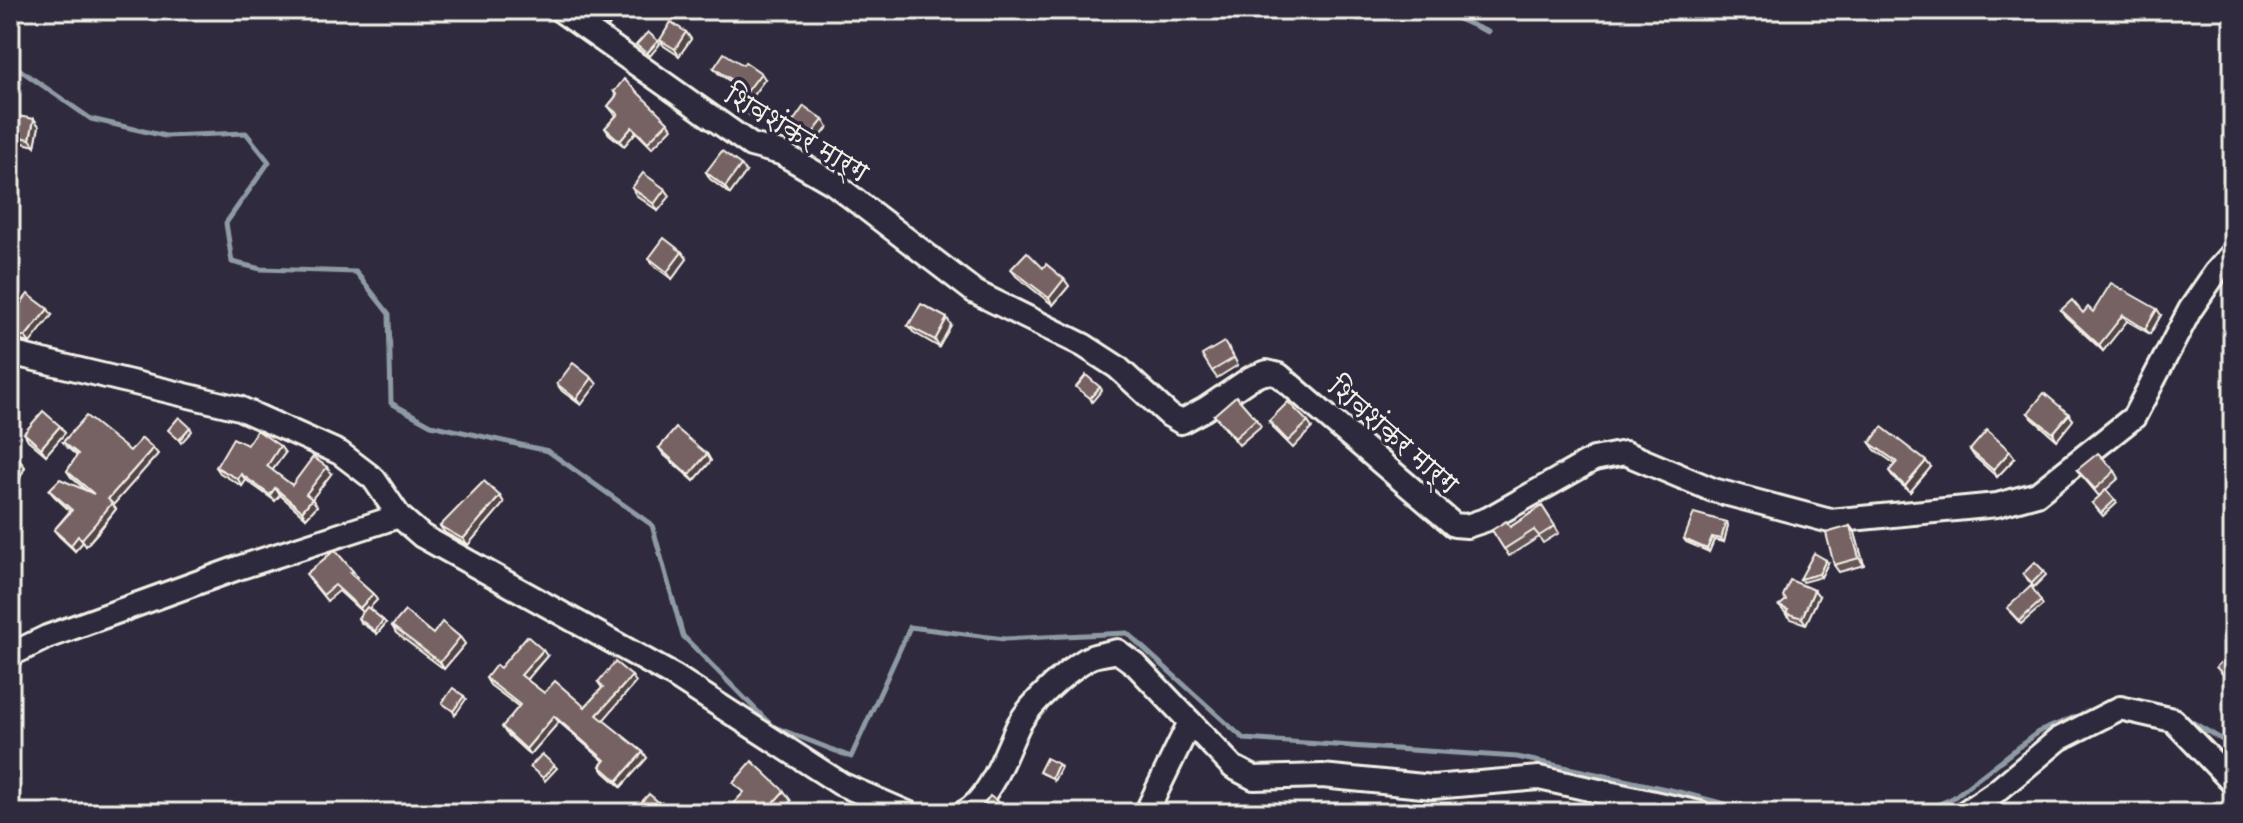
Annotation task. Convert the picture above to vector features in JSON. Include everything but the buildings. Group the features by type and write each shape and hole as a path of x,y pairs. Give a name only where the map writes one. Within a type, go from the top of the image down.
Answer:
{"street":[{"name":"शिवशंकर मार्ग","path":"560,10 751,145 781,153 833,183 975,292 1083,345 1117,367 1169,415 1181,422 1251,378 1267,372 1279,375 1454,525 1467,526 1488,519 1594,459 1625,453 1713,490 1830,521 1997,505 2037,494 2134,417 2190,310 2233,253"},
{"path":"10,353 239,408 340,453 374,479 399,516 422,536 557,608 674,676 841,784 908,813"},
{"path":"10,655 47,637 238,568 399,516"},
{"path":"963,813 991,783 1021,721 1058,682 1089,658 1117,651 1135,664 1233,767 1254,778 1322,776 1433,787 1539,778 1700,813"},
{"path":"1964,813 1998,790 2059,739 2120,708 2173,720 2233,783"},
{"path":"1146,813 1190,722"}],"waterway":[{"path":"1438,10 1488,32"},
{"path":"10,63 91,119 165,136 246,133 269,162 226,223 232,262 261,269 356,272 389,314 391,403 431,425 548,451 652,525 683,636 772,726 851,757 910,627 1004,639 1127,633 1244,739 1517,757 1675,791 1759,813"},
{"path":"1919,813 1953,798 2038,732 2099,707"},
{"path":"2185,718 2233,746"}]}
